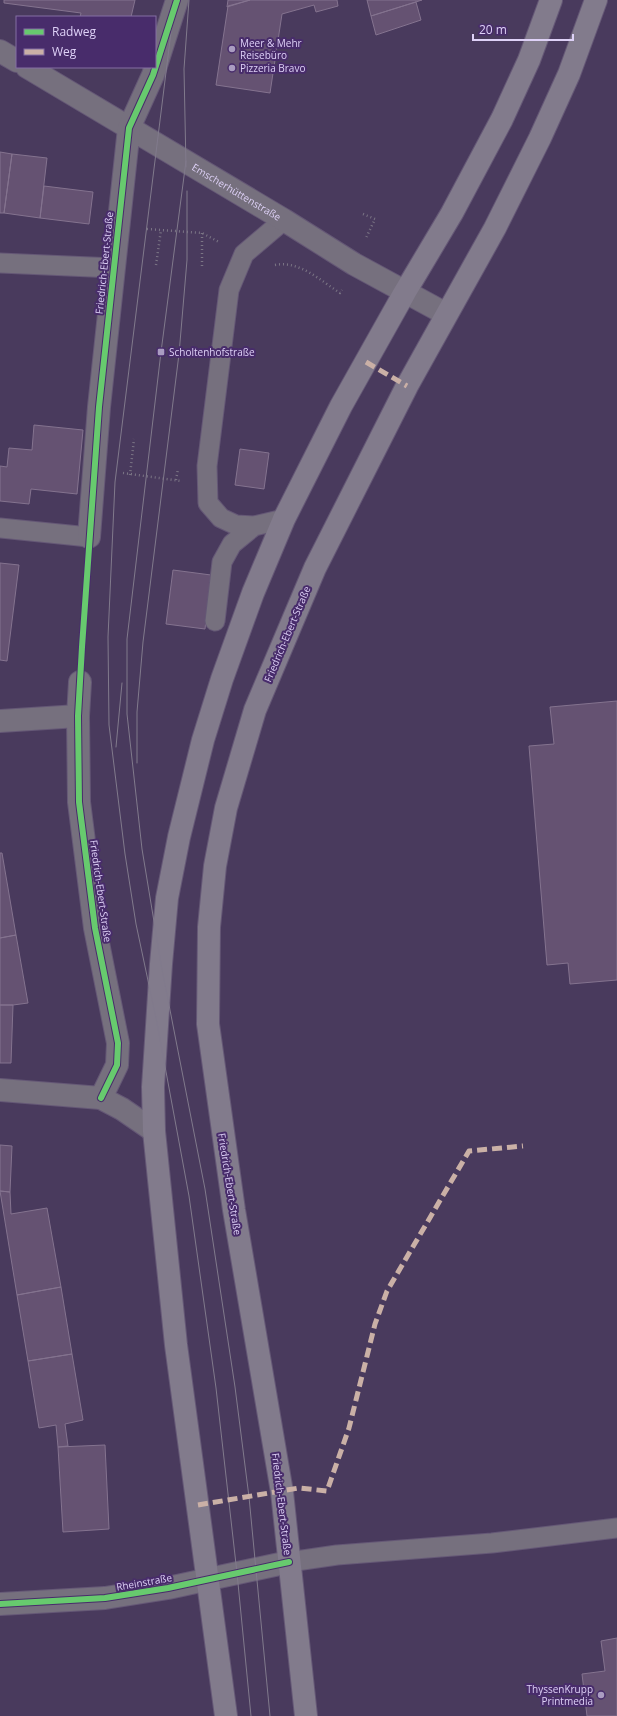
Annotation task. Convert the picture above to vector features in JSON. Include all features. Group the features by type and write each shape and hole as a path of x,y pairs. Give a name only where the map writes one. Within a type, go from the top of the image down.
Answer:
{"main road":[{"path":"226,1716 176,1345 154,1131 152,1087 161,964 168,898 179,837 203,740 222,679 253,593 284,519 341,406 405,292 452,213 502,119 528,60 551,0"},
{"name":"Friedrich-Ebert-Straße","path":"306,1716 282,1492 234,1210 208,1024 209,927 215,866 226,808 255,710 316,568 407,386 446,314 496,228 540,138 569,74 596,0"}],"street":[{"name":"Friedrich-Ebert-Straße","path":"156,66 177,0"},
{"path":"0,51 16,60"},
{"name":"Emscherhüttenstraße","path":"29,68 284,220 354,264 446,314"},
{"name":"Friedrich-Ebert-Straße","path":"89,537 99,407 129,128 155,68"},
{"name":"Friedrich-Ebert-Straße","path":"80,682 78,716 79,802 86,867 105,980 118,1043 117,1065 101,1098"},
{"path":"0,720 78,716"},
{"path":"0,1090 101,1098 122,1109 154,1131"},
{"name":"Rheinstraße","path":"0,1604 105,1598 168,1588 289,1562"}],"lane":[{"path":"284,220 244,254 229,290 207,466 208,503 221,518 236,525 254,526 284,519"},
{"path":"0,263 114,268"},
{"path":"215,621 222,562 232,544 254,526"},
{"path":"0,528 89,537"},
{"path":"289,1562 337,1556 492,1543 617,1528"}],"path":[{"path":"156,266 161,230"},
{"path":"202,233 202,268"},
{"path":"130,475 134,439"},
{"path":"94,470 207,484"}],"building":[{"path":"4,0 135,0 131,16 80,16 81,13 4,3"},
{"path":"228,0 250,0 227,7"},
{"path":"250,0 337,0 338,6 316,12 314,5 282,14 270,93 216,85 228,6"},
{"path":"367,0 422,0 371,16"},
{"path":"416,2 421,20 376,35 371,16"},
{"path":"0,152 12,154 4,213 0,213"},
{"path":"12,154 47,158 40,218 4,213"},
{"path":"44,186 93,192 89,224 40,218"},
{"path":"34,425 83,430 77,494 31,489 29,504 0,501 0,466 7,467 9,448 32,450"},
{"path":"240,449 269,453 264,489 235,485"},
{"path":"0,563 19,565 7,661 0,660"},
{"path":"173,570 211,575 205,629 166,624"},
{"path":"617,701 617,980 570,984 568,963 547,965 529,746 554,744 550,707"},
{"path":"0,853 2,853 16,935 0,938"},
{"path":"16,935 28,1003 0,1005 0,938"},
{"path":"0,1005 13,1005 11,1063 0,1063"},
{"path":"0,1145 12,1146 10,1192 0,1191"},
{"path":"0,1191 10,1192 11,1214 47,1208 61,1287 17,1295"},
{"path":"61,1287 72,1354 28,1361 17,1295"},
{"path":"72,1354 83,1420 65,1424 68,1446 58,1447 56,1425 39,1428 28,1361"},
{"path":"105,1445 109,1529 63,1532 58,1447"},
{"name":"ThyssenKrupp Printmedia","path":"617,1638 617,1716 587,1716 582,1674 605,1671 601,1641"}],"tram line":[{"path":"175,0 115,482 108,637 109,725 125,854 136,924 157,1023 189,1196 216,1388 237,1573 251,1716"},
{"path":"186,167 184,69 189,0"},
{"path":"186,161 161,352 127,639 127,714 142,849 161,964 205,1189 235,1387 249,1497 270,1716"},
{"path":"137,763 137,712 143,642 179,354 187,260 187,191"},
{"path":"116,747 122,683"}],"marked path":[{"path":"366,362 407,386"},
{"path":"198,1505 299,1488 327,1491 349,1428 375,1324 387,1291 469,1151 523,1146"}],"cycle path":[{"path":"156,66 177,0"},
{"path":"101,1098 117,1065 118,1043 95,928 79,802 78,716 99,407 129,128 155,68"},
{"path":"0,1604 105,1598 168,1588 289,1562"}],"place":[{"name":"Meer & Mehr Reisebüro","path":"232,49"},
{"name":"Pizzeria Bravo","path":"232,68"},
{"name":"Scholtenhofstraße","path":"161,352"},
{"name":"ThyssenKrupp Printmedia","path":"601,1695"}]}
